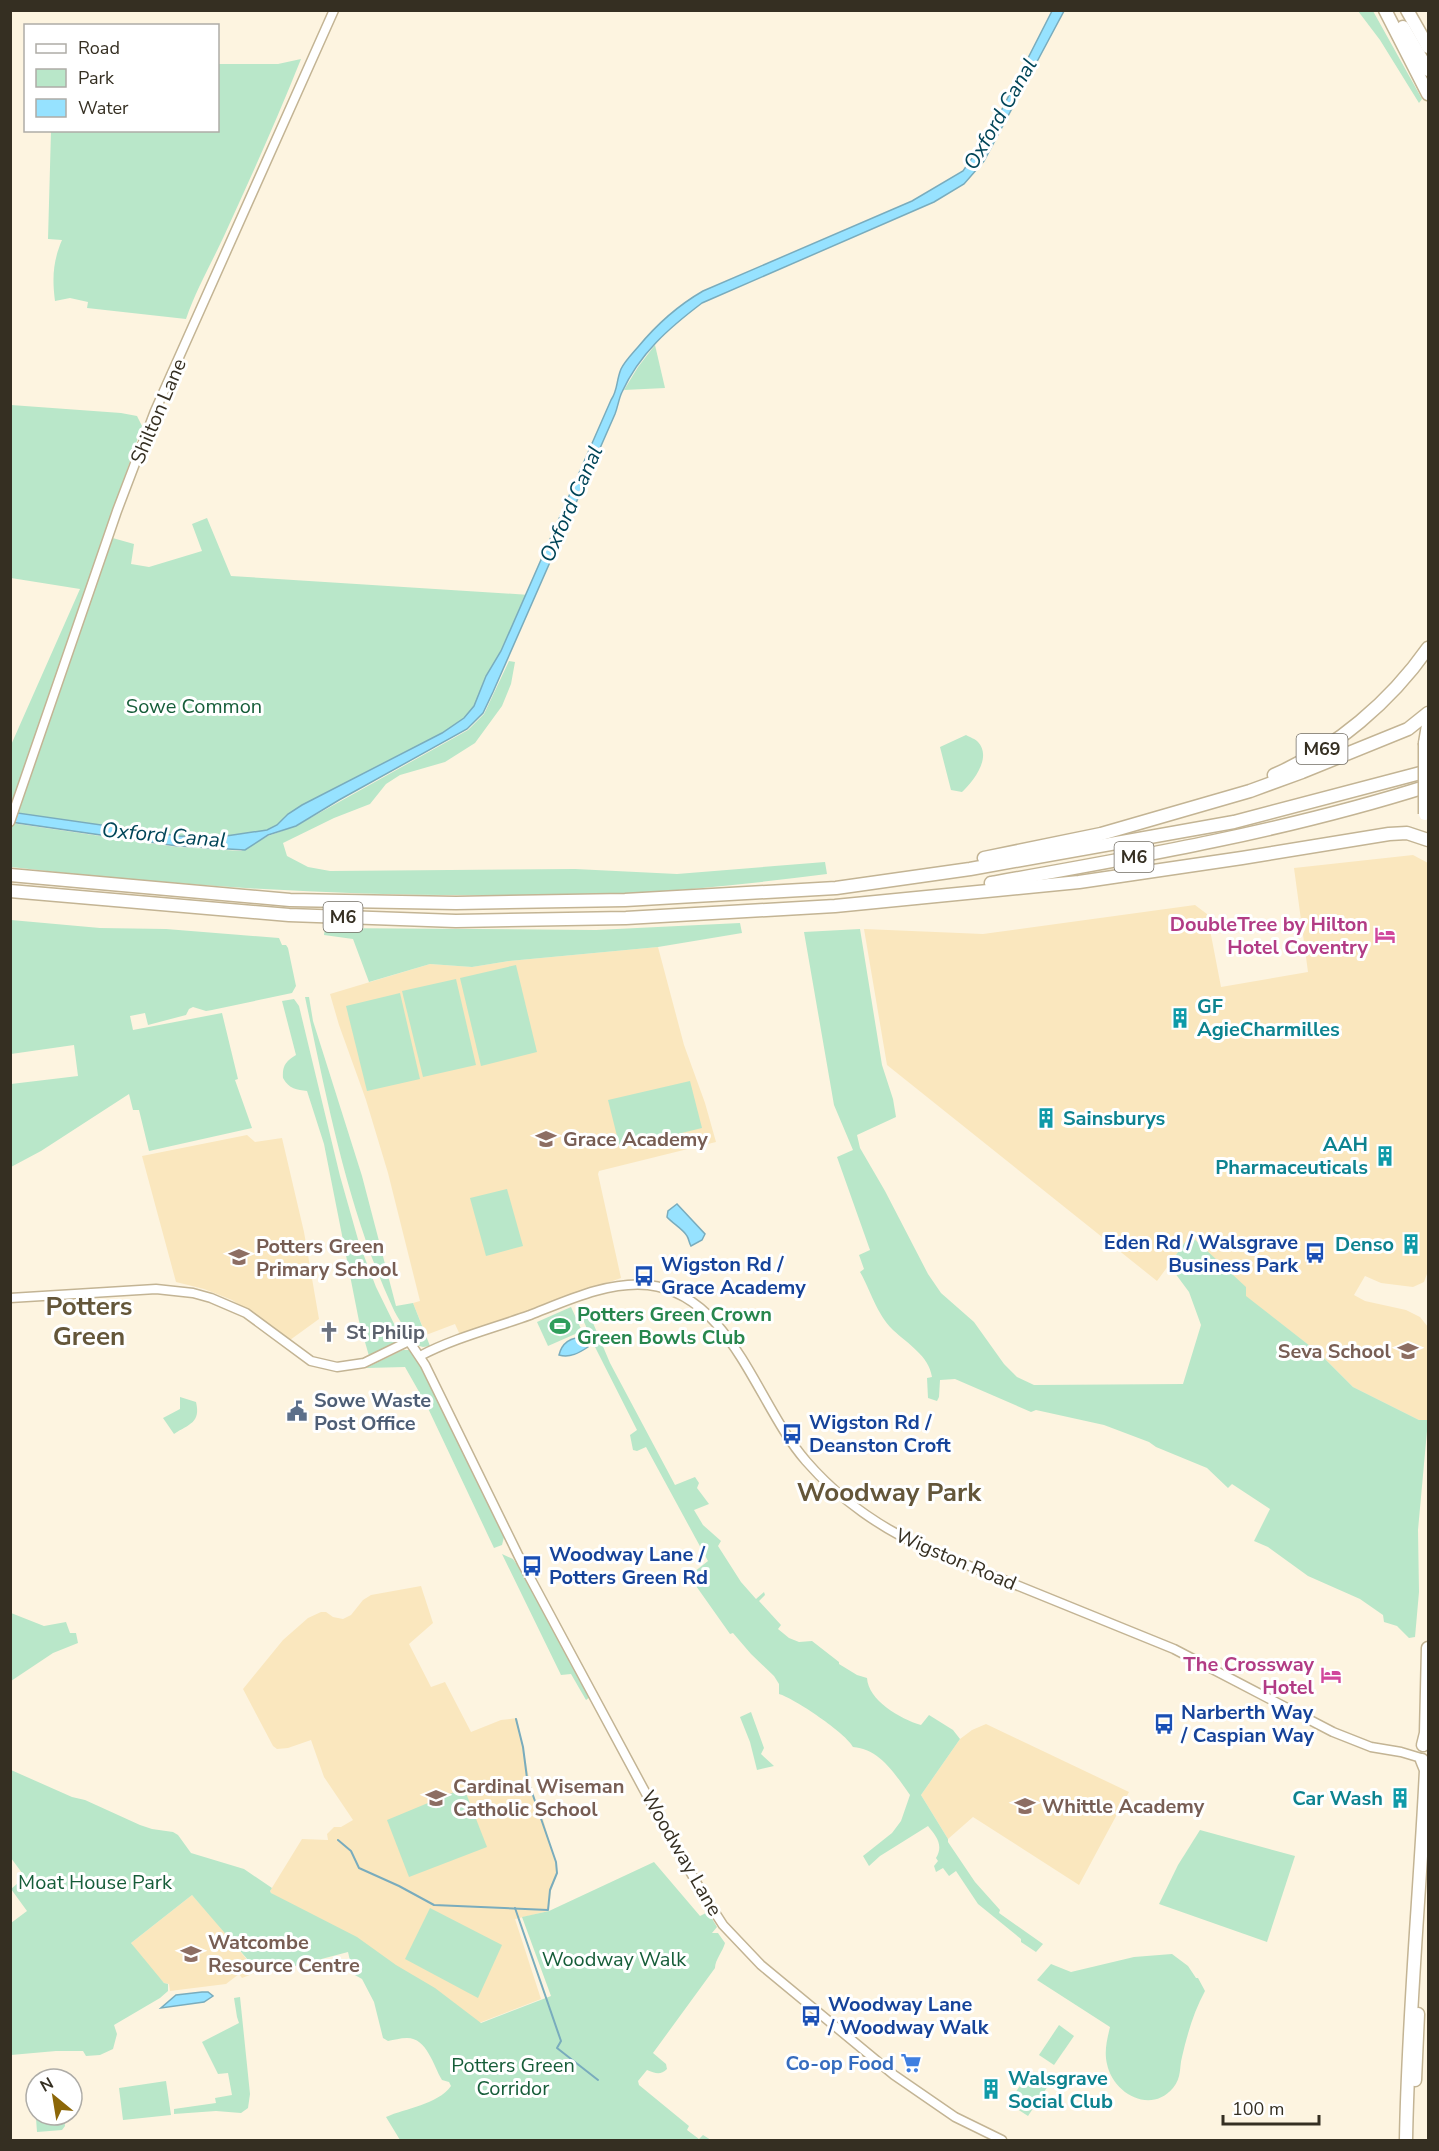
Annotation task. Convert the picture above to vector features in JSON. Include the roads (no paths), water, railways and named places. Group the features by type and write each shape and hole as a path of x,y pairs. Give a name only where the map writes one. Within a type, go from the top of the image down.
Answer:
{"highway":[{"path":"1385,10 1428,94"},
{"path":"1393,10 1428,70"},
{"path":"1407,10 1428,47"},
{"name":"M69","path":"1187,809 1280,773 1326,747 1382,701 1404,679 1428,648"},
{"path":"836,888 1101,834 1250,791 1408,729 1428,712"},
{"path":"1427,819 1425,743 1428,725"},
{"name":"M6","path":"10,875 290,900 456,903 625,900 836,888 970,869 1234,822 1428,771"},
{"name":"M6","path":"10,891 289,915 456,921 626,918 835,906 973,886 1237,837 1428,786"},
{"path":"835,906 1079,882 1389,834 1407,833 1428,840"},
{"path":"1406,2140 1407,2055 1426,1770 1424,1753 1428,1648"},
{"path":"1414,2140 1416,2061 1428,1872"}],"street":[{"name":"Shilton Lane","path":"10,822 117,511 158,405 334,10"},
{"name":"Wigston Road","path":"420,1356 607,1289 647,1285 676,1293 706,1311 722,1329 776,1418 806,1461 835,1490 898,1536 1174,1649 1333,1732 1371,1747 1424,1753"},
{"name":"Woodway Lane","path":"10,1298 156,1289 193,1293 246,1313 311,1361 338,1367 364,1363 409,1341 420,1356 522,1563 657,1814 723,1924 761,1965 886,2069 948,2112 1002,2140"}],"water":[{"name":"Oxford Canal","path":"1052,11 1064,11 984,161 964,184 934,202 702,303 656,342 637,365 622,392 615,414 493,692 483,713 467,729 296,826 268,835 245,850 177,846 11,822 11,812 178,836 226,836 267,830 302,805 442,733 464,718 474,706 486,676 501,651 615,393 621,369 629,358 668,316 703,291 912,201 963,171 1001,111"},
{"path":"677,1204 705,1234 702,1240 691,1246 685,1233 667,1217 668,1211"},
{"path":"585,1337 589,1343 588,1347 567,1356 559,1355 562,1347 568,1341"},
{"path":"208,1992 213,1996 204,2002 161,2008 176,1995"}],"waterway":[{"path":"338,1840 351,1851 359,1868 434,1905 548,1910 550,1890 557,1873 556,1862 527,1778 516,1719"},
{"path":"515,1908 561,2041 557,2048 598,2080"}],"place":[{"name":"DoubleTree by Hilton Hotel Coventry","path":"1385,935"},
{"name":"GF AgieCharmilles","path":"1180,1018"},
{"name":"Sainsburys","path":"1046,1118"},
{"name":"Grace Academy","path":"546,1139"},
{"name":"AAH Pharmaceuticals","path":"1385,1156"},
{"name":"Denso","path":"1411,1244"},
{"name":"Eden Rd / Walsgrave Business Park","path":"1315,1253"},
{"name":"Potters Green Primary School","path":"239,1257"},
{"name":"Wigston Rd / Grace Academy","path":"644,1276"},
{"name":"Potters Green Crown Green Bowls Club","path":"560,1326"},
{"name":"St Philip","path":"329,1332"},
{"name":"Seva School","path":"1408,1351"},
{"name":"Sowe Waste Post Office","path":"297,1411"},
{"name":"Wigston Rd / Deanston Croft","path":"792,1434"},
{"name":"Woodway Lane / Potters Green Rd","path":"532,1566"},
{"name":"The Crossway Hotel","path":"1331,1675"},
{"name":"Narberth Way / Caspian Way","path":"1164,1724"},
{"name":"Cardinal Wiseman Catholic School","path":"436,1798"},
{"name":"Car Wash","path":"1400,1798"},
{"name":"Whittle Academy","path":"1025,1806"},
{"name":"Watcombe Resource Centre","path":"191,1954"},
{"name":"Woodway Lane / Woodway Walk","path":"811,2016"},
{"name":"Co-op Food","path":"911,2063"},
{"name":"Walsgrave Social Club","path":"991,2089"}],"district":[{"name":"Potters Green","path":"89,1321"},
{"name":"Woodway Park","path":"889,1492"}],"park label":[{"name":"Sowe Common","path":"194,706"},
{"name":"Moat House Park","path":"95,1882"},
{"name":"Woodway Walk","path":"614,1959"},
{"name":"Potters Green Corridor","path":"513,2076"}]}
